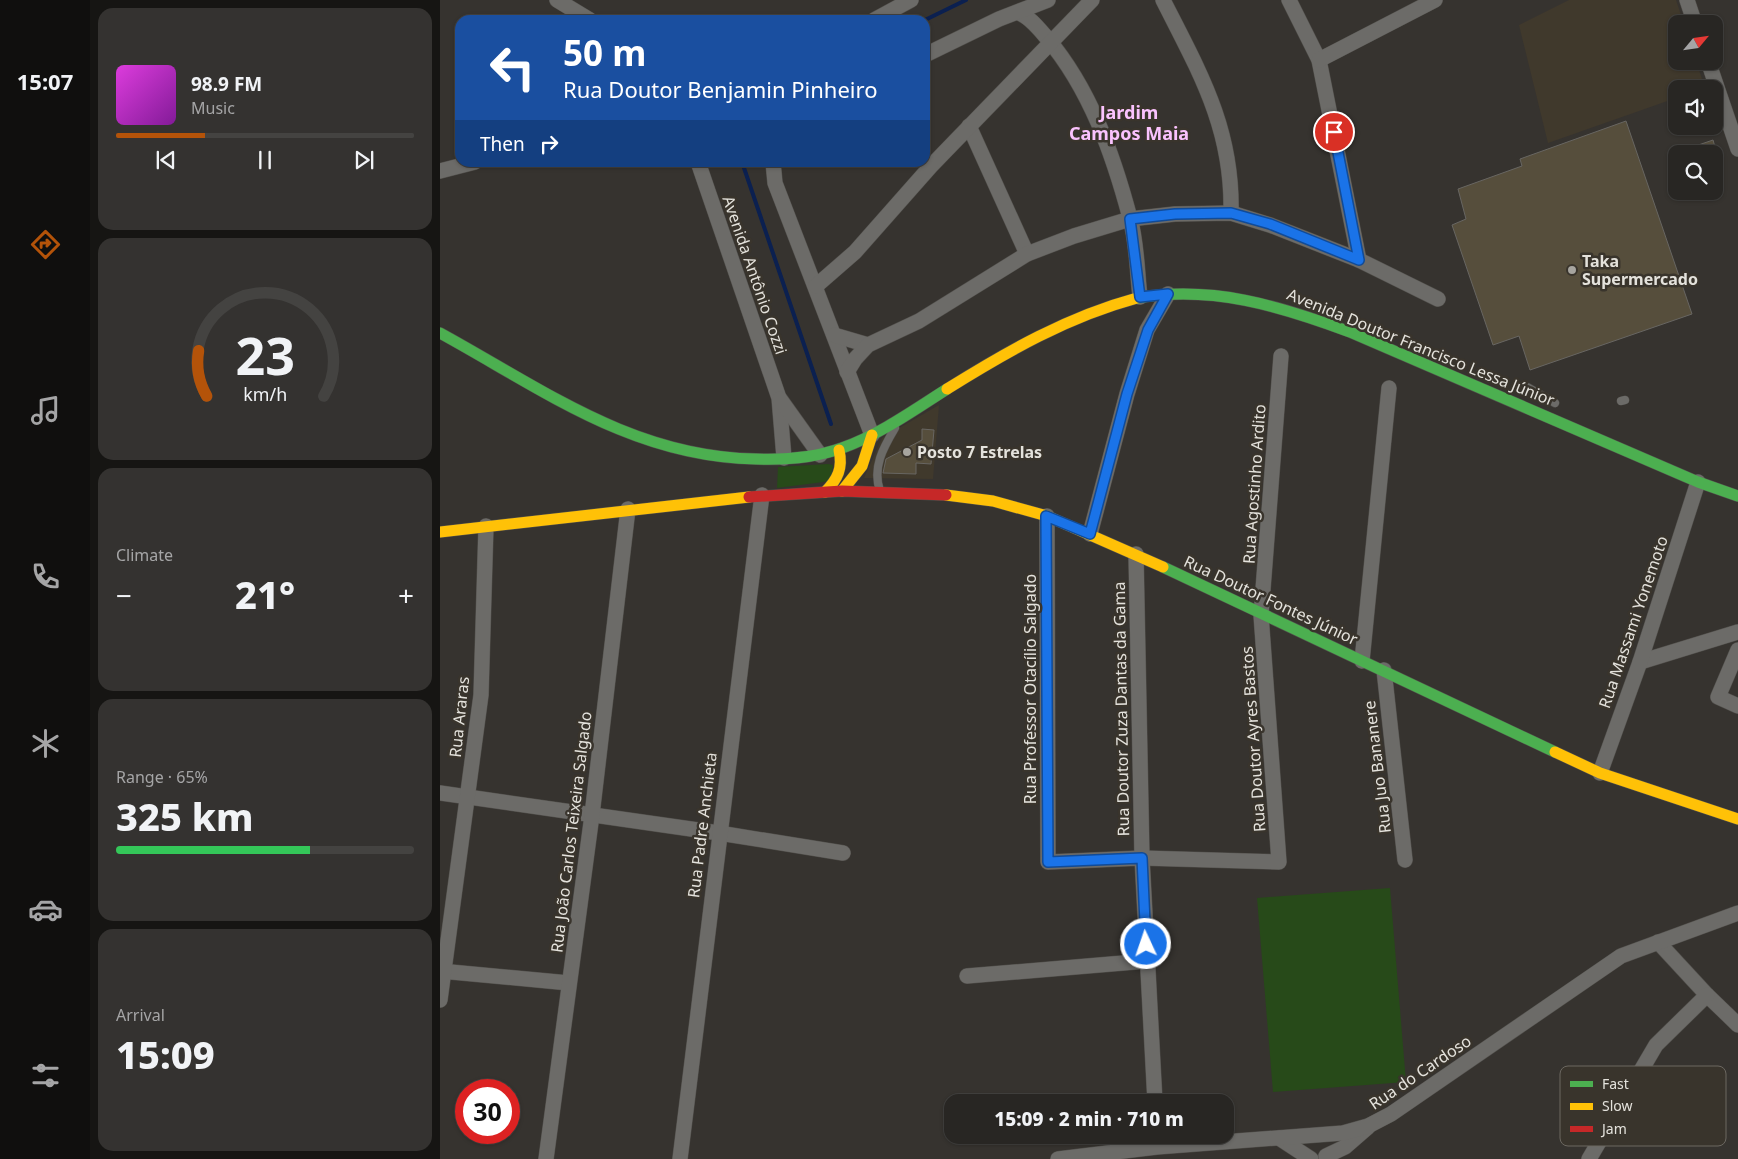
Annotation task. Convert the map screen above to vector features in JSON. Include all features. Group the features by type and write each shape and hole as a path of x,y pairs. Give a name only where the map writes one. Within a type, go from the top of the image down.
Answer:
{"street":[{"path":"557,0 582,15"},
{"path":"883,15 911,0"},
{"path":"930,53 999,19 1019,13 1048,0"},
{"path":"816,286 855,252 969,126 1092,0"},
{"path":"1163,0 1208,88 1230,163 1231,213"},
{"path":"1289,0 1320,60 1359,260"},
{"path":"1687,0 1692,15"},
{"path":"1320,60 1427,2"},
{"path":"1019,13 1027,17 1050,42 1077,80 1098,123 1130,219 1140,297"},
{"path":"1711,70 1738,149"},
{"path":"969,126 1027,254"},
{"name":"Avenida Antônio Cozzi","path":"700,167 779,398 820,455"},
{"path":"773,167 775,183 872,435 866,461 857,476 842,491"},
{"path":"848,372 855,359 868,345 919,321 1027,254 1074,236 1130,219 1175,214 1231,213 1270,224 1359,260 1438,299"},
{"path":"1090,534 1127,394 1148,330 1168,294"},
{"name":"Avenida Doutor Francisco Lessa Júnior","path":"777,458 820,455 839,450 872,435 1049,330 1089,313 1140,297 1168,294 1217,294 1257,299 1350,332 1698,482 1738,496"},
{"path":"440,333 560,400 613,427 659,445 690,453 777,458"},
{"path":"834,335 868,345"},
{"name":"Rua Agostinho Ardito","path":"1261,615 1281,356"},
{"path":"1362,661 1389,388"},
{"name":"Avenida Antônio Cozzi","path":"777,458 779,398"},
{"path":"825,492 837,481 841,473 842,462 839,450"},
{"name":"Rua Massami Yonemoto","path":"1600,772 1640,662 1698,482"},
{"name":"Rua Doutor Fontes Júnior","path":"440,532 628,509 767,495 842,491 930,492 993,501 1046,516 1136,554 1261,615 1384,670 1600,772 1738,819"},
{"name":"Rua Padre Anchieta","path":"680,1159 719,833 767,495"},
{"name":"Rua João Carlos Teixeira Salgado","path":"546,1159 592,815 628,509"},
{"name":"Rua Professor Otacílio Salgado","path":"1046,516 1048,862 1142,858"},
{"name":"Rua Araras","path":"440,1000 442,971 481,695 486,526"},
{"name":"Rua Doutor Zuza Dantas da Gama","path":"1136,554 1142,858 1155,1094"},
{"name":"Rua Doutor Ayres Bastos","path":"1142,858 1279,862 1261,615"},
{"path":"1640,662 1738,632"},
{"path":"1738,650 1718,697 1738,706"},
{"name":"Rua Juo Bananere","path":"1384,670 1406,860"},
{"path":"440,793 719,833 843,853"},
{"name":"Rua do Cardoso","path":"1234,1139 1324,1135 1368,1126 1391,1114 1621,956 1738,913"},
{"path":"1658,942 1707,995 1738,1025"},
{"path":"967,976 1147,961"},
{"path":"442,971 569,983"},
{"path":"1644,1066 1656,1045 1707,995"},
{"path":"1321,1158 1345,1147 1368,1126"},
{"path":"1321,1158 1328,1149 1324,1135"},
{"path":"1306,1136 1307,1151 1321,1158"},
{"path":"1279,1138 1321,1158"},
{"name":"Rua do Cardoso","path":"1058,1159 1140,1144"},
{"path":"1589,1159 1597,1146"}],"lane":[{"path":"1527,387 1555,403"},
{"path":"880,491 877,476 878,462 885,445 903,416"}],"shaded area":[{"path":"1569,0 1676,0 1681,15 1668,15 1668,70 1699,70 1702,80 1668,80 1668,101 1548,143 1519,25"},
{"path":"939,405 933,479 864,478 882,438"}],"green space":[{"path":"833,465 831,481 777,488 778,467"},
{"path":"1390,888 1406,1082 1273,1092 1257,898"}],"building":[{"name":"Taka Supermercado","path":"1626,121 1692,314 1530,370 1519,336 1493,345 1452,225 1466,219 1458,189 1522,166 1520,159"},
{"path":"1713,140 1714,145 1698,145"},
{"path":"922,429 934,430 931,464 916,463 916,474 883,473 886,459 922,440"}],"waterway":[{"path":"930,18 966,0"},
{"path":"744,167 831,424"}],"traffic: fast":[{"path":"1137,298 1192,294 1219,296 1272,306 1298,314 1350,332 1698,482 1738,496"},
{"path":"440,333 591,417 629,433 669,446 711,455 756,459 799,458 842,448 883,429 947,389"},
{"path":"1163,567 1555,752"}],"traffic: slow":[{"path":"947,389 1039,336 1086,315 1137,298"},
{"path":"842,491 862,466 872,435"},
{"path":"825,492 836,478 840,468 839,450"},
{"path":"946,495 993,501 1047,516 1163,567"},
{"path":"440,532 749,497"},
{"path":"1555,752 1600,773 1738,819"}],"traffic: jam":[{"path":"749,497 842,491 946,495"}],"place":[{"name":"Taka Supermercado","path":"1572,270"},
{"name":"Posto 7 Estrelas","path":"907,452"}],"district":[{"name":"Jardim Campos Maia","path":"1129,122"}],"route":[{"path":"1146,944 1142,858 1048,862 1046,516 1090,534 1127,394 1148,330 1168,294 1140,297 1130,219 1175,214 1231,213 1270,224 1359,260 1334,132"}]}
